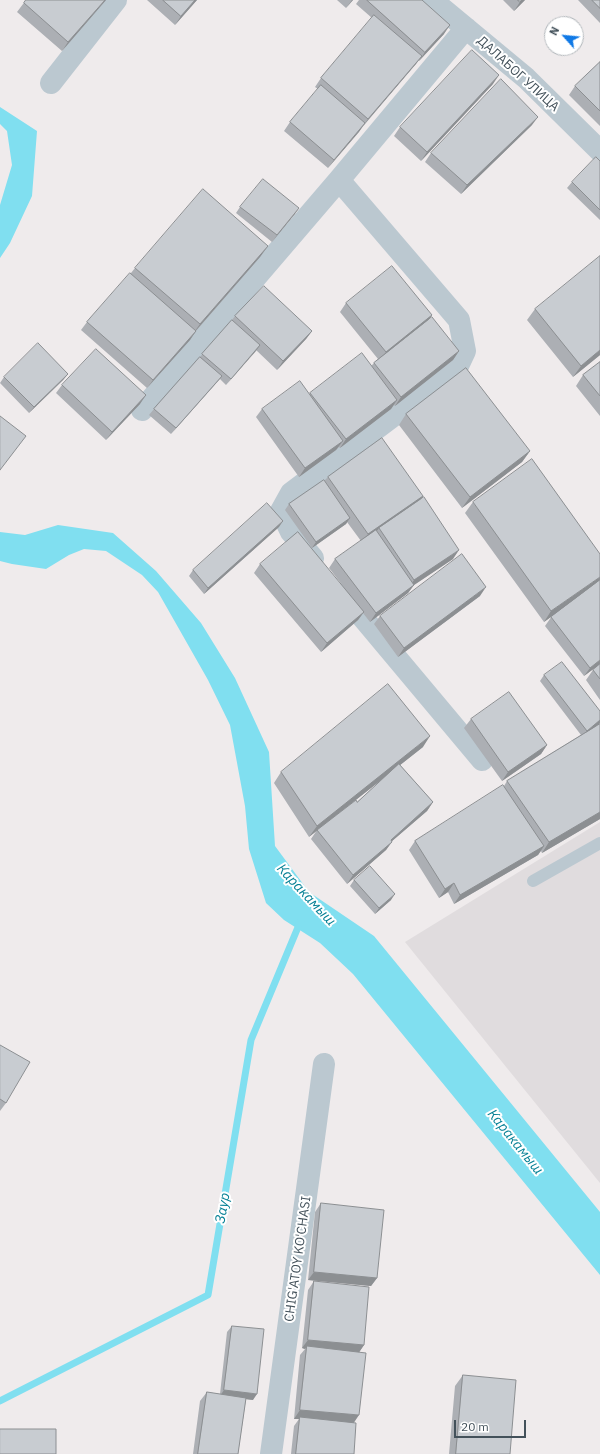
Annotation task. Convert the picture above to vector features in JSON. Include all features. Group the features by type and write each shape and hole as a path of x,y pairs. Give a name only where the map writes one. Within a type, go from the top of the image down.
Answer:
{"street":[{"path":"51,83 116,0"},
{"name":"ДАЛАБОГ УЛИЦА","path":"432,0 526,78 600,151"},
{"path":"142,410 339,180 466,28"},
{"path":"339,180 460,320 465,351 457,368 291,494 281,511 291,532 482,760"},
{"name":"CHIG'ATOY KO'CHASI","path":"271,1454 324,1064"}],"lane":[{"path":"533,881 600,843"}],"shaded area":[{"path":"600,822 600,1183 405,942"}],"water":[{"path":"0,107 37,131 32,196 10,243 0,258 0,205 12,165 7,131 0,124"},
{"name":"Каракамыш","path":"58,525 113,533 156,571 201,623 235,678 269,752 275,846 309,892 374,936 600,1212 600,1275 353,974 320,943 284,920 266,903 249,849 245,806 230,725 208,680 158,592 142,575 106,551 84,549 69,555 46,569 0,561 0,532 25,535"}],"building":[{"path":"26,0 105,0 68,42 24,3"},
{"path":"163,0 195,0 181,16"},
{"path":"367,0 422,0 450,25 425,52"},
{"path":"592,0 600,0 600,8"},
{"path":"374,15 422,56 368,119 321,78"},
{"path":"472,50 499,75 427,152 400,127"},
{"path":"600,62 600,111 575,86"},
{"path":"501,79 538,117 467,185 431,153"},
{"path":"321,85 365,123 334,160 290,122"},
{"path":"596,157 600,161 600,210 572,182"},
{"path":"263,179 299,208 277,235 240,207"},
{"path":"203,189 268,246 200,324 135,268"},
{"path":"600,256 600,350 581,366 535,309"},
{"path":"392,266 432,315 386,352 346,303"},
{"path":"130,273 196,331 153,380 87,322"},
{"path":"264,286 312,331 283,361 235,316"},
{"path":"432,317 459,351 401,397 374,363"},
{"path":"232,320 260,345 231,379 202,354"},
{"path":"38,343 68,374 34,407 4,377"},
{"path":"96,349 146,395 112,432 62,385"},
{"path":"362,353 397,400 346,439 310,393"},
{"path":"200,357 222,376 176,428 154,409"},
{"path":"600,362 600,396 583,375"},
{"path":"466,368 530,451 470,497 406,414"},
{"path":"300,381 343,441 305,468 262,409"},
{"path":"0,416 26,436 0,470"},
{"path":"382,438 423,496 368,534 328,477"},
{"path":"532,459 600,554 600,577 551,611 473,502"},
{"path":"324,480 350,518 316,542 289,504"},
{"path":"424,497 459,550 414,580 379,528"},
{"path":"267,503 283,521 208,588 193,570"},
{"path":"376,530 414,585 376,613 335,559"},
{"path":"298,532 364,612 327,643 260,564"},
{"path":"462,554 486,587 404,648 380,616"},
{"path":"600,580 600,660 590,668 551,617"},
{"path":"562,662 600,711 600,720 587,731 544,675"},
{"path":"600,664 600,679 593,670"},
{"path":"388,684 430,736 317,826 281,772"},
{"path":"509,692 547,745 508,772 471,719"},
{"path":"600,724 600,812 549,842 507,781"},
{"path":"399,764 433,802 391,840 392,842 353,875 317,830 356,800 357,802"},
{"path":"503,785 544,846 460,895 454,883 445,889 415,841"},
{"path":"370,866 395,894 379,908 354,880"},
{"path":"0,1045 30,1062 6,1103 0,1099"},
{"path":"321,1203 384,1210 377,1278 314,1272"},
{"path":"314,1281 369,1287 364,1345 308,1340"},
{"path":"232,1326 264,1329 257,1394 224,1390"},
{"path":"307,1346 366,1353 359,1415 300,1410"},
{"path":"463,1375 516,1380 510,1454 456,1454"},
{"path":"207,1392 246,1398 238,1454 198,1454"},
{"path":"300,1417 356,1423 354,1454 296,1454"},
{"path":"0,1429 56,1429 56,1454 0,1454"}],"waterway":[{"name":"Заур","path":"0,1401 208,1295 251,1040 301,920"}]}
